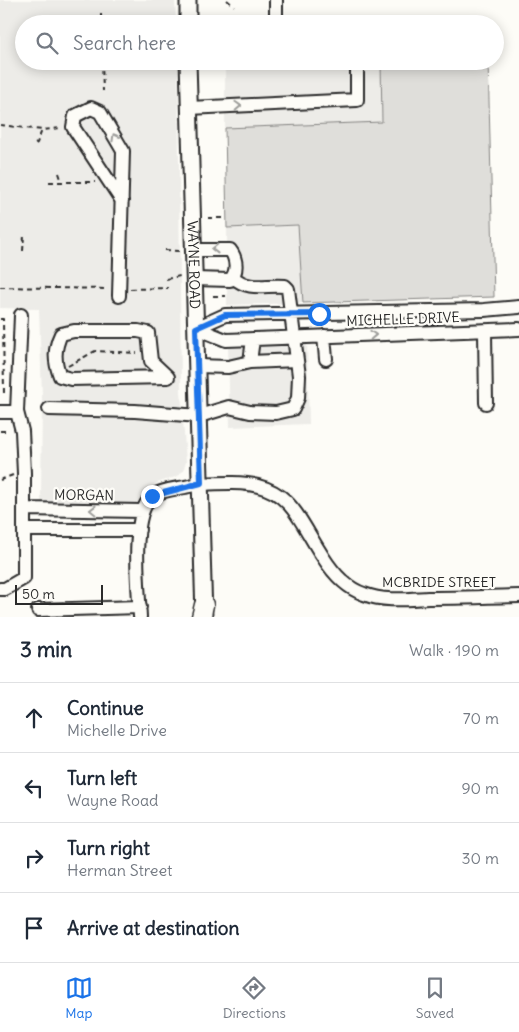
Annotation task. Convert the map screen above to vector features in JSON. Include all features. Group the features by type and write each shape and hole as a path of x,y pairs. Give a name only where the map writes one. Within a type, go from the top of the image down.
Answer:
{"main road":[{"path":"188,0 188,15"},
{"name":"WAYNE ROAD","path":"188,70 186,250 187,278 196,328 198,366 203,613"}],"street":[{"path":"276,0 276,15"},
{"path":"189,108 357,100 357,70"},
{"path":"122,201 73,126 75,116 91,108 100,112 123,151 124,293"},
{"path":"186,250 230,250 236,265 234,277 230,280 187,278"},
{"path":"49,409 136,411 199,416 229,407 250,412 276,413 293,409 298,398 297,360 290,315 290,295 285,286 249,287 234,277"},
{"name":"MICHELLE DRIVE","path":"196,328 225,315 484,310 519,307"},
{"path":"0,589 6,589 24,578 25,520 22,431 17,412 21,315"},
{"name":"MICHELLE DRIVE","path":"196,328 226,340 519,330"},
{"path":"74,331 138,331 148,334 152,362 168,377 71,379 60,376 55,346 61,334 74,331"},
{"path":"485,332 486,403"},
{"path":"324,336 326,359"},
{"path":"250,362 253,339"},
{"path":"198,366 228,367 250,362 297,360"},
{"path":"140,378 152,362"},
{"path":"0,412 17,412"},
{"name":"MCBRIDE STREET","path":"142,511 148,501 157,494 201,483 248,483 261,485 279,494 298,516 336,574 348,585 365,595 394,599 519,596"},
{"path":"38,610 140,612 139,530 142,511"},
{"name":"MORGAN","path":"25,520 142,511"},
{"path":"25,520 139,530"}],"path":[{"path":"227,0 234,6"},
{"path":"102,70 103,91"},
{"path":"0,125 42,130 62,128 67,135"},
{"path":"34,144 37,143 42,130"},
{"path":"59,173 62,182"},
{"path":"91,175 101,187"},
{"path":"50,182 96,182"},
{"path":"208,218 224,218"},
{"path":"23,251 24,235"},
{"path":"165,250 186,250"},
{"path":"166,278 187,278"},
{"path":"0,287 108,289"},
{"path":"124,293 168,288"},
{"path":"213,296 226,296"},
{"path":"0,319 3,319 4,394"},
{"path":"58,371 95,351 140,353 141,355"},
{"path":"0,431 16,431"},
{"path":"0,480 18,474"}],"shaded area":[{"path":"0,0 175,0 176,15 15,15 15,70 178,70 181,391 186,462 183,471 178,476 157,483 141,495 137,503 41,503 42,396 39,309 0,308"},
{"path":"225,70 381,70 382,122 225,128"},
{"path":"381,70 488,70 494,297 303,303 298,225 227,228 225,128 382,122"},
{"path":"299,225 303,303 227,305 227,228"},
{"path":"307,341 309,424 230,427 228,345"}],"route":[{"path":"152,496 201,483 196,328 225,315 319,314"}]}
